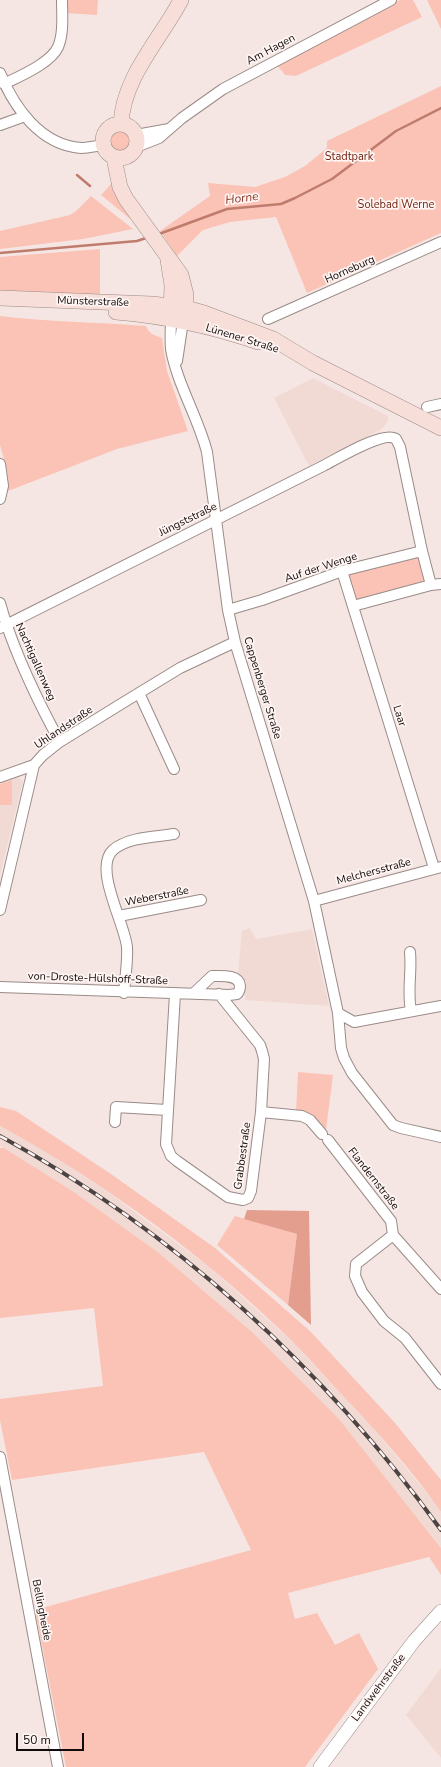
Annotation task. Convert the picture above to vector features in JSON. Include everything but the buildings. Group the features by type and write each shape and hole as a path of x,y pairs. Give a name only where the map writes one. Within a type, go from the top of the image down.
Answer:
{"main road":[{"path":"121,124 124,99 131,81 181,0"},
{"path":"128,149 109,155 103,145 102,140 106,130 110,126 121,124 130,127 128,149 125,168 131,205 163,251 178,313"},
{"name":"Münsterstraße","path":"0,298 152,304 178,313"},
{"name":"Münsterstraße","path":"0,303 151,315 178,313"},
{"name":"Lünener Straße","path":"178,313 313,363 441,428"}],"street":[{"path":"4,84 27,72 55,52 60,40 62,0"},
{"name":"Am Hagen","path":"128,149 159,138 223,89 390,0"},
{"path":"0,73 12,98 35,128 63,143 83,148 103,145"},
{"path":"0,125 25,116"},
{"name":"Horneburg","path":"268,319 441,242"},
{"name":"Cappenberger Straße","path":"178,313 172,350 180,380 198,424 207,452 228,610 235,642 314,901 338,1013 341,1048 346,1064 391,1121 401,1128 441,1137"},
{"path":"427,407 441,404"},
{"name":"Jüngststraße","path":"3,627 387,436 396,439 400,447 422,551"},
{"path":"0,464 3,486 0,500"},
{"path":"422,551 430,585"},
{"name":"Auf der Wenge","path":"228,610 262,600 342,571 422,551"},
{"name":"Laar","path":"342,571 438,867"},
{"path":"353,606 430,585 441,584"},
{"name":"Nachtigallenweg","path":"0,603 3,627 33,691 53,729"},
{"name":"Uhlandstraße","path":"0,776 34,765 43,755 58,743 139,693 180,668 235,642"},
{"path":"139,693 174,769"},
{"path":"0,910 34,765"},
{"name":"Weberstraße","path":"124,993 127,947 109,886 106,871 107,862 111,852 126,842 174,834"},
{"name":"Melchersstraße","path":"314,901 438,867"},
{"name":"Weberstraße","path":"119,916 201,900"},
{"path":"410,952 411,967 408,994 411,1011"},
{"name":"von-Droste-Hülshoff-Straße","path":"0,987 124,993 237,994 240,992 239,982 232,977 212,976 194,993"},
{"name":"Grabbestraße","path":"175,994 166,1144 171,1156 182,1166 228,1197 243,1200 248,1198 251,1191 261,1112 264,1059 260,1045 218,994"},
{"path":"338,1013 354,1022 441,1006"},
{"path":"115,1122 116,1107 167,1110"},
{"name":"Flandernstraße","path":"261,1112 302,1116 310,1120 391,1221 392,1235 441,1289"},
{"path":"392,1235 356,1264 355,1276 362,1292 384,1321 405,1338 441,1384"},
{"name":"Bellingheide","path":"0,1457 58,1767"},
{"name":"Landwehrstraße","path":"320,1767 414,1641 441,1611"}],"shaded area":[{"path":"313,378 388,416 388,421 382,429 309,466 274,398"},
{"path":"18,777 23,781 0,876 0,783"},
{"path":"250,928 256,939 312,929 329,1006 245,1000 245,982 238,973 242,931"},
{"path":"0,1126 40,1147 108,1192 208,1266 294,1343 373,1428 435,1503 441,1512 441,1548 339,1419 251,1331 159,1253 74,1192 0,1146"},
{"path":"247,1210 309,1211 311,1325 288,1305 297,1234 244,1219"},
{"path":"441,1668 441,1758 406,1715"}],"green space":[{"path":"66,0 98,0 97,15 65,13"},
{"path":"400,0 413,0 422,17 296,76 285,75 277,65"},
{"path":"427,0 441,0 441,29"},
{"path":"441,86 441,233 307,293 276,217 230,222 203,230 177,256 160,231 210,196 208,183 255,187 285,177 305,166 327,148 327,141"},
{"path":"119,130 123,131 129,137 129,145 123,151 119,152 115,151 109,145 108,141 109,137 115,131"},
{"path":"113,182 130,217 129,218 101,195"},
{"path":"91,196 133,229 83,239 0,249 0,231 70,215"},
{"path":"100,249 100,298 0,291 0,257"},
{"path":"0,316 36,320 146,326 150,333 162,338 167,371 188,431 117,449 8,491 7,470 0,445"},
{"path":"419,556 425,582 356,601 348,574"},
{"path":"12,780 12,805 0,805 0,784"},
{"path":"298,1072 333,1075 326,1130 313,1118 296,1112"},
{"path":"0,1107 16,1111 111,1174 215,1248 311,1332 395,1423 441,1480 441,1512 419,1482 383,1439 301,1350 262,1312 191,1253 117,1197 39,1148 0,1126"},
{"path":"0,1148 4,1148 74,1192 159,1253 251,1331 339,1419 441,1548 441,1575 429,1557 288,1593 295,1619 317,1613 335,1645 359,1633 378,1669 305,1767 66,1767 35,1610 251,1550 204,1452 12,1480 0,1420 0,1399 103,1386 94,1308 0,1318"},
{"path":"235,1216 297,1234 288,1305 217,1245"}],"waterway":[{"name":"Horne","path":"159,234 227,209 281,204 295,198 332,179 396,131 441,108"},
{"path":"77,175 90,186"},
{"name":"Horne","path":"0,253 137,241 149,237"}],"railway":[{"path":"0,1136 64,1174 126,1215 185,1260 242,1308 296,1360 348,1414 396,1471 441,1530"}],"park label":[{"name":"Stadtpark","path":"349,157"},
{"name":"Solebad Werne","path":"396,205"}]}
